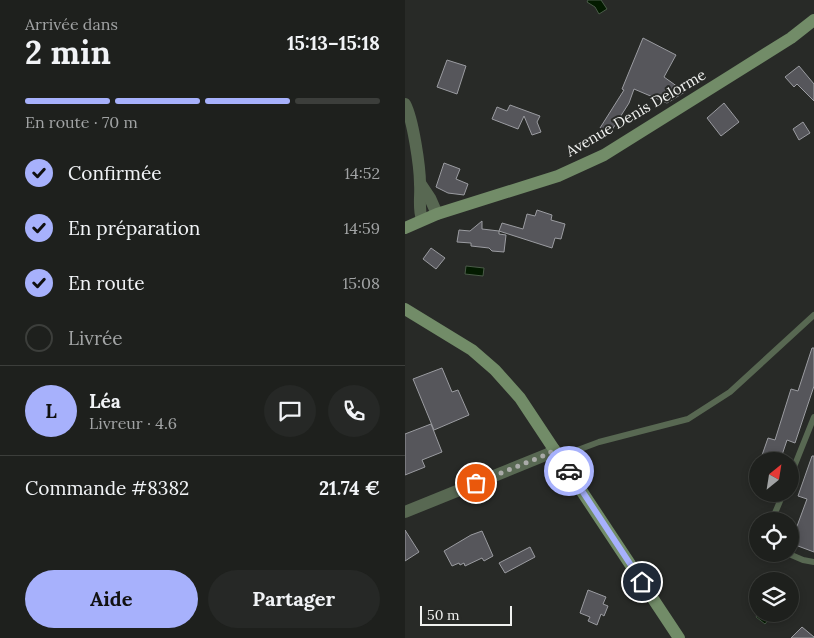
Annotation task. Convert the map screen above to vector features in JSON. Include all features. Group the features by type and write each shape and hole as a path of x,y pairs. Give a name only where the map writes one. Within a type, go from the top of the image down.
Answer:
{"street":[{"name":"Avenue Denis Delorme","path":"405,228 422,219 558,176 604,154 791,38 814,20"},
{"path":"405,104 412,128 421,183 420,214 422,219"},
{"path":"421,183 437,214"},
{"path":"405,309 472,350 495,370 520,398 679,638"},
{"path":"405,512 548,454 557,453"}],"lane":[{"path":"557,453 688,418 730,392 814,315"},
{"path":"799,454 814,417"},
{"path":"799,558 814,562"}],"shaded area":[{"path":"588,0 601,0 607,9 599,14 595,7 587,2"},
{"path":"466,266 484,268 483,276 465,274"}],"building":[{"path":"643,38 676,55 664,77 685,92 667,103 634,89 629,103 610,133 600,128 624,90 622,89"},
{"path":"447,60 466,66 457,94 437,87"},
{"path":"799,66 814,84 814,101 797,84 794,87 785,77"},
{"path":"724,103 739,122 721,136 707,118"},
{"path":"510,105 540,116 537,122 541,132 532,135 524,116 518,129 492,119 497,107 507,111"},
{"path":"803,122 810,133 799,140 793,129"},
{"path":"444,163 460,169 456,179 468,184 464,195 448,193 436,187"},
{"path":"537,210 552,215 551,220 565,224 561,239 555,238 552,248 499,231 502,223 523,229 527,214 535,216"},
{"path":"482,221 482,229 499,231 499,234 506,235 504,252 471,246 471,243 457,242 459,230 470,231"},
{"path":"431,248 445,258 436,269 423,259"},
{"path":"812,348 814,348 814,386 795,443 787,440 783,452 763,452 768,438 775,440 791,389 798,391"},
{"path":"442,368 452,392 458,390 469,415 434,430 413,379"},
{"path":"431,424 442,452 422,460 425,467 405,475 405,434"},
{"path":"812,456 814,456 814,552 799,546 799,521 807,499 799,496"},
{"path":"405,530 419,552 405,561"},
{"path":"482,531 493,556 484,561 482,558 465,566 464,563 460,565 459,563 452,566 444,551 471,535"},
{"path":"530,547 535,557 505,573 499,563"},
{"path":"588,590 606,597 603,604 608,606 604,616 601,614 597,625 588,621 590,617 580,613"},
{"path":"802,627 814,637 814,638 791,638"}],"way so far":[{"path":"476,483 554,450 569,471"}],"route":[{"path":"569,471 642,582"}]}
